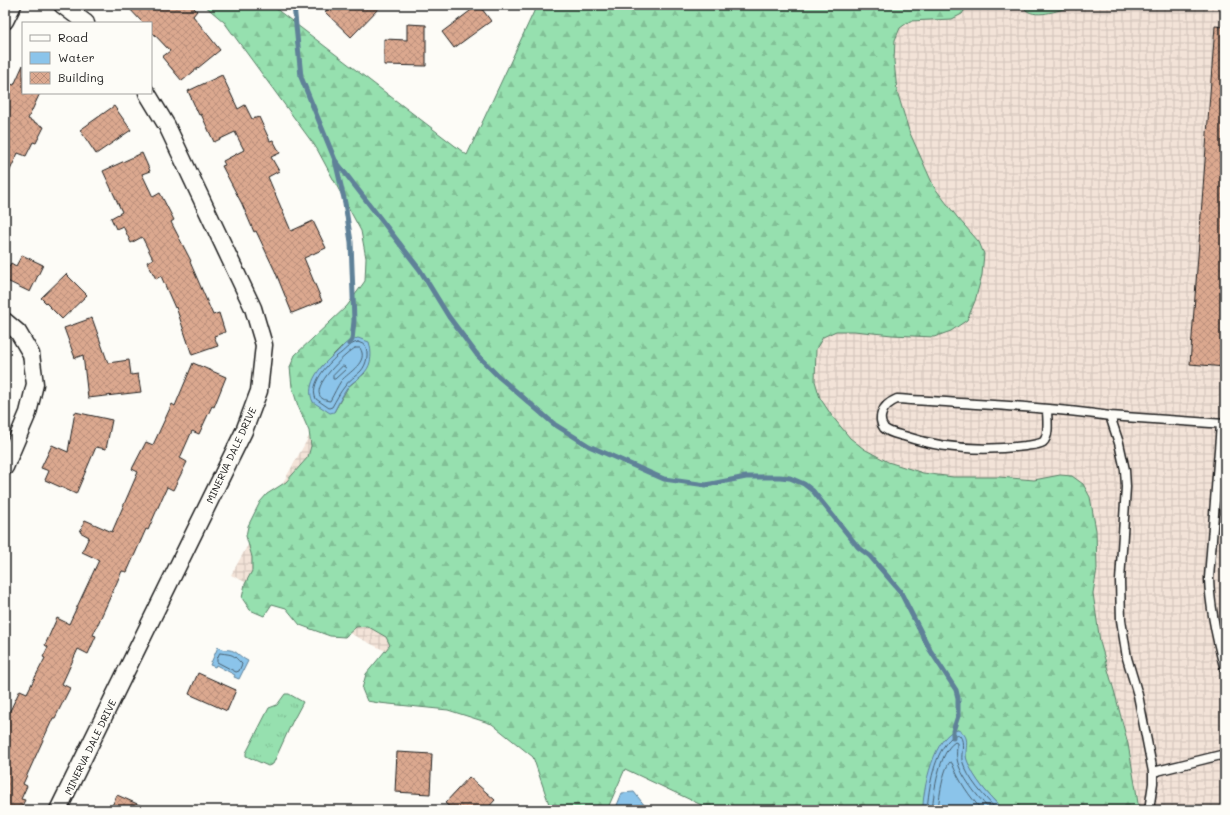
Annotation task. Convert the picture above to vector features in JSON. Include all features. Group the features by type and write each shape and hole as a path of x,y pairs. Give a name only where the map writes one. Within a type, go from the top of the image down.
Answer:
{"street":[{"path":"5,21 13,5"},
{"path":"62,5 85,22"},
{"name":"MINERVA DALE DRIVE","path":"58,810 244,431 259,391 264,345 253,308 168,126 148,94"},
{"path":"5,321 18,332 31,354 36,384 28,413 5,467"}],"lane":[{"path":"1047,409 1047,435 1043,442 1012,447 979,448 930,443 889,432 883,427 881,421 885,407 890,402 897,400 1047,409 1110,416 1223,424 1209,578 1210,601 1225,670"},
{"path":"1110,416 1119,443 1125,470 1126,487 1120,581 1121,620 1127,658 1138,695 1153,772 1150,810"},
{"path":"1153,772 1225,754"}],"shaded area":[{"path":"537,5 1225,5 1225,810 712,810 625,769 231,575 467,156"}],"green space":[{"path":"204,5 271,5 467,155 537,5 968,5 962,14 952,19 910,21 900,28 895,40 894,61 897,91 909,131 934,187 979,242 984,254 982,275 975,301 967,320 951,331 934,337 836,331 823,337 816,349 815,381 820,398 850,438 864,449 888,462 923,473 953,477 999,477 1034,480 1060,475 1072,476 1083,484 1090,497 1096,530 1097,569 1093,593 1100,642 1128,744 1139,810 1003,810 976,779 968,765 966,758 966,739 958,730 953,731 946,737 926,786 923,810 712,810 625,769 607,810 551,810 533,757 492,724 448,710 367,701 362,689 366,674 390,645 386,637 367,626 356,627 345,637 330,636 300,625 286,608 272,604 264,616 250,610 242,598 245,584 252,571 252,557 246,536 248,526 260,502 267,494 286,482 308,457 311,446 309,431 298,406 292,387 290,367 295,355 347,306 365,281 366,258 361,231 317,149 224,22","holes":["342,346 365,373 348,387 334,412 321,367"]},
{"path":"1022,5 1070,5 1068,8 1037,14 1026,10"},
{"path":"285,694 289,694 303,702 273,764 268,766 246,756 246,753 269,708 277,705"}],"water":[{"path":"358,338 369,342 371,354 369,365 363,374 348,387 334,412 330,413 313,402 311,388 313,382 320,369 330,358 347,342"},
{"path":"218,647 224,650 232,650 248,661 239,679 234,677 235,675 216,665 215,667 210,665"},
{"path":"958,730 965,736 967,744 966,756 970,767 982,787 1003,810 923,810 923,801 928,777 937,751 950,733"},
{"path":"634,792 645,806 646,810 615,810 622,793"}],"building":[{"path":"126,5 191,5 197,11 193,16 220,50 182,81 162,57 170,51 152,32 152,22 142,22"},
{"path":"333,5 382,5 351,37 325,12"},
{"path":"478,5 491,21 454,48 442,32"},
{"path":"407,24 426,25 426,66 384,65 384,39 407,40"},
{"path":"1215,26 1225,27 1225,367 1190,364"},
{"path":"22,67 22,94 40,94 28,119 44,127 36,143 33,142 26,156 18,153 5,181 5,94 10,84 14,85"},
{"path":"222,75 238,109 245,105 252,119 259,117 270,141 273,140 280,153 271,157 279,171 268,177 291,231 313,221 326,248 304,258 322,301 292,313 275,271 256,231 254,232 242,204 222,166 225,165 223,161 244,150 235,132 214,142 188,91"},
{"path":"114,106 131,130 96,154 80,130"},
{"path":"142,153 150,171 142,174 153,197 160,193 174,220 171,222 191,261 190,262 213,315 219,313 225,332 214,336 218,346 192,355 176,307 175,308 161,276 156,279 147,262 153,259 142,237 131,243 123,226 116,229 111,218 122,212 103,171"},
{"path":"22,255 43,265 30,292 5,280 5,274 11,263 16,266"},
{"path":"66,274 87,295 62,319 41,298"},
{"path":"92,318 108,363 129,360 131,375 138,374 141,392 88,398 83,355 75,358 64,328"},
{"path":"193,363 226,377 214,407 212,406 199,434 192,431 180,458 187,462 173,490 167,487 127,572 122,571 93,635 96,636 88,654 78,649 62,684 70,688 55,718 53,718 23,784 27,786 21,799 25,800 20,810 5,810 5,721 20,690 27,693 45,658 43,657 48,647 45,645 57,618 69,624 99,560 82,552 89,537 80,532 85,520 112,532 138,472 132,469 146,442 153,445 172,404 175,406"},
{"path":"75,412 112,420 106,449 96,447 76,494 45,480 49,471 41,468 52,445 68,452"},
{"path":"198,673 236,690 227,711 189,694"},
{"path":"397,752 432,754 430,794 395,792"},
{"path":"469,777 495,800 486,810 453,810 445,803"},
{"path":"117,795 151,810 110,810"}],"waterway":[{"path":"294,5 301,77 335,160 345,203 351,242 354,321 352,340 349,344"},
{"path":"335,160 420,270 449,317 478,356 498,376 554,424 589,446 664,479 706,485 746,477 780,477 790,478 804,484 813,491 858,547 870,556 900,591 930,650 956,690 958,698 958,716 953,731 953,737"}]}
